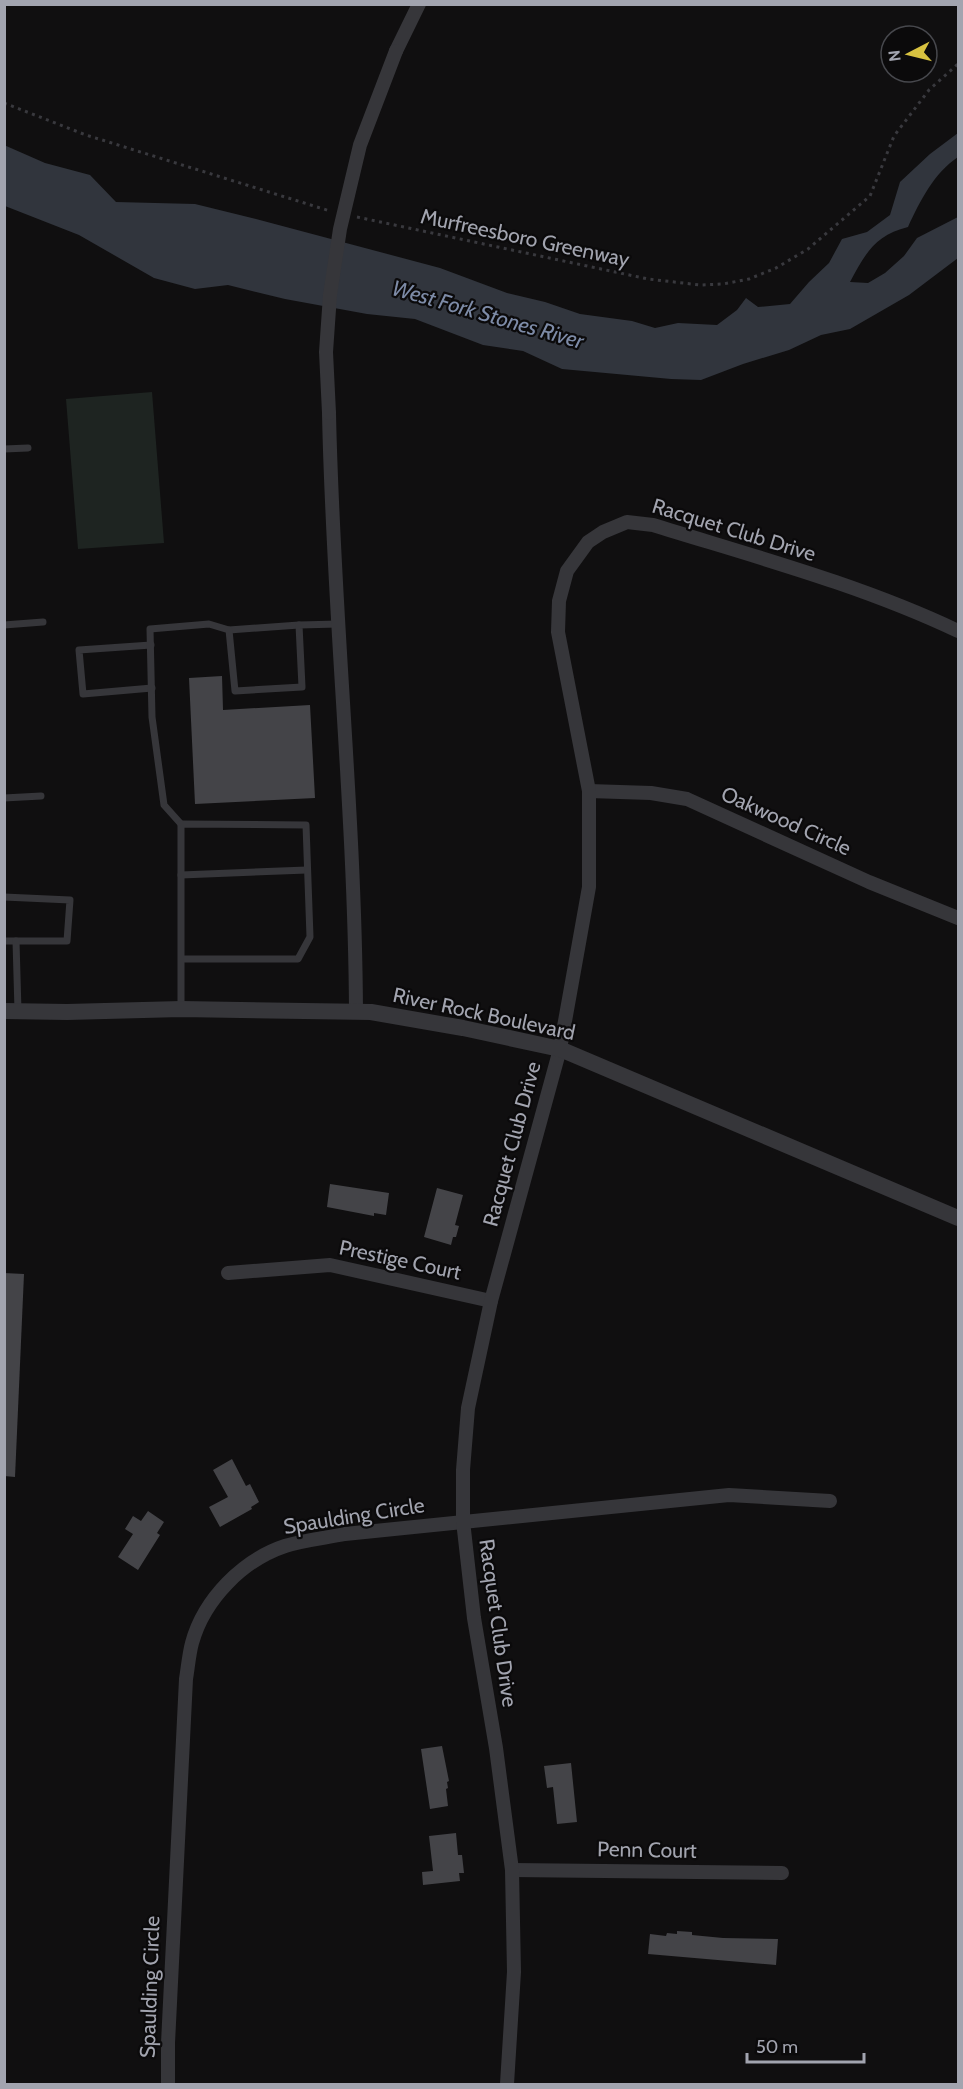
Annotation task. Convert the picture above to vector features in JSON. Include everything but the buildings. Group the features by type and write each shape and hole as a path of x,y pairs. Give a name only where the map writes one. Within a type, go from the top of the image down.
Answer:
{"street":[{"path":"356,1012 355,917 332,521 328,318 340,229 360,145 396,51 419,4"},
{"name":"Racquet Club Drive","path":"507,2085 514,1972 512,1870 496,1748 474,1618 463,1521 463,1470 468,1408 490,1301 560,1049 589,887 589,791 558,632 559,601 567,572 588,542 627,522 665,528 862,592 912,609 958,631"},
{"name":"Oakwood Circle","path":"589,791 651,793 687,799 869,882 958,918"},
{"name":"River Rock Boulevard","path":"11,1011 181,1009 371,1012 463,1028 560,1049 958,1218"},
{"name":"Prestige Court","path":"228,1273 330,1265 490,1301"},
{"name":"Spaulding Circle","path":"168,2085 168,2043 186,1679 192,1641 207,1608 242,1570 286,1546 345,1534 729,1495 830,1501"},
{"name":"Penn Court","path":"512,1870 782,1873"}],"lane":[{"path":"4,449 28,448"},
{"path":"4,624 43,622"},
{"path":"181,1009 181,824 164,805 152,717 150,629 209,624 229,630 338,624"},
{"path":"229,630 235,691 302,687 299,625"},
{"path":"150,645 80,650 83,694 152,688"},
{"path":"4,798 41,796"},
{"path":"181,824 306,825 310,937 298,959 181,959"},
{"path":"181,875 307,870"},
{"path":"4,897 70,900 67,941 4,941"},
{"path":"11,1011 16,940"}],"path":[{"name":"Murfreesboro Greenway","path":"348,215 648,279 700,285 723,284 749,279 776,268 808,249 870,196 894,136 929,90 958,64"},
{"path":"4,103 86,135 336,212"}],"shaded area":[{"path":"152,392 164,543 78,549 66,399"}],"water":[{"name":"West Fork Stones River","path":"958,133 958,157 935,179 908,227 887,235 872,247 850,282 868,283 885,273 904,256 917,238 958,217 958,258 909,295 850,329 821,335 789,350 701,380 562,369 523,351 483,345 415,319 367,314 285,299 228,285 195,289 154,278 79,235 5,206 4,145 45,163 90,175 116,202 195,204 440,268 507,293 545,302 580,314 632,321 655,328 678,323 717,325 737,310 746,298 758,307 790,304 829,263 842,239 867,232 890,215 900,182 930,154"}]}
